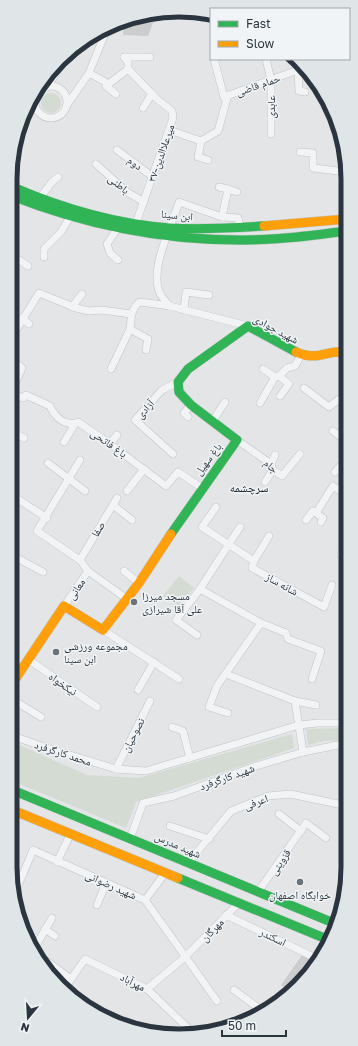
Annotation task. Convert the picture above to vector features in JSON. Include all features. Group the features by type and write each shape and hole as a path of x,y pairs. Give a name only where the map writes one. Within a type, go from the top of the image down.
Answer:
{"main road":[{"name":"ابن سینا","path":"17,189 70,210 106,219 136,223 194,238 271,239 341,232"},
{"name":"ابن سینا","path":"17,198 70,217 117,229 170,231 333,222 341,220"},
{"path":"240,227 242,238"},
{"path":"178,382 188,369 248,326"},
{"name":"شهید جوادی","path":"248,326 301,355 311,357 324,356 332,351 341,350"},
{"name":"باغ سهیل","path":"104,630 139,583 202,488 237,440 191,405 178,392 178,382"},
{"path":"17,677 64,606 104,630"},
{"name":"شهید مدرس","path":"17,793 331,922"},
{"path":"17,812 324,938"}],"street":[{"path":"34,106 40,113 49,118 62,114 89,73 104,36"},
{"path":"116,94 106,86 128,68 128,62 124,57 150,57"},
{"name":"حمام قاضی","path":"214,60 224,97 298,70"},
{"name":"عابدی","path":"266,60 271,80 272,134"},
{"name":"۳۷-میرعلاالدین","path":"128,68 152,94 172,111 173,118 136,223"},
{"path":"298,70 299,91 305,92"},
{"path":"43,91 47,88 57,72"},
{"path":"89,73 109,84"},
{"path":"47,88 57,88 62,91 65,95 67,105"},
{"path":"143,108 152,94"},
{"path":"169,130 201,140 218,130 228,95"},
{"path":"201,140 198,157 208,160"},
{"name":"دوم","path":"117,150 153,177"},
{"path":"300,152 313,153 313,168 341,171"},
{"name":"باطنی","path":"96,164 127,192 144,202"},
{"path":"39,199 52,182 58,177"},
{"path":"219,187 237,192"},
{"path":"222,217 228,190"},
{"path":"170,306 159,292 156,277 158,264 179,202 222,217 238,218 240,227"},
{"path":"44,257 44,249 61,232 70,217"},
{"path":"117,229 107,244 110,253 118,260"},
{"path":"17,259 28,266"},
{"path":"184,310 186,292 209,296"},
{"path":"17,327 39,293 72,307 88,311 102,310 131,314 130,329 111,370"},
{"path":"72,307 82,294"},
{"name":"شهید جوادی","path":"131,314 137,303 140,302 170,306 248,326"},
{"path":"22,318 29,324"},
{"path":"130,329 148,340 146,350"},
{"path":"260,402 277,376 287,368 295,366 301,355"},
{"name":"باغ فاتحی","path":"17,364 22,368 17,378"},
{"path":"263,369 289,384 280,396"},
{"name":"آزادی","path":"173,454 135,420 162,390 178,382"},
{"path":"304,388 329,407 341,398"},
{"name":"باغ فاتحی","path":"17,395 23,398 26,395 50,406 53,413 66,423 75,424 78,422 166,486 178,472 202,488"},
{"path":"212,422 226,402"},
{"path":"188,417 184,413 191,405"},
{"path":"64,442 75,424"},
{"path":"333,432 341,438"},
{"path":"17,434 24,438"},
{"path":"110,444 117,435"},
{"name":"جام","path":"237,440 282,476 300,454"},
{"path":"265,482 275,456"},
{"path":"80,460 68,478 47,518 37,531 80,560 88,571 126,599"},
{"path":"48,463 85,491"},
{"path":"335,472 341,465"},
{"path":"127,491 144,469"},
{"path":"316,513 333,486 341,492"},
{"name":"صفا","path":"80,560 117,498"},
{"path":"17,499 47,518"},
{"path":"113,505 132,520"},
{"path":"216,507 202,527 228,545"},
{"path":"306,520 313,511 323,518 321,522"},
{"path":"197,635 176,620 200,588 240,527"},
{"path":"254,561 269,536"},
{"name":"شانه ساز","path":"228,545 254,561 252,568 324,607 332,585"},
{"path":"17,558 44,572"},
{"name":"معانی","path":"64,606 88,571"},
{"path":"124,571 139,583"},
{"path":"200,588 261,623 286,633 288,639 321,651 312,679"},
{"path":"228,713 209,706 217,686 261,623"},
{"path":"104,630 180,679"},
{"name":"نیکخواه","path":"29,660 96,707"},
{"path":"138,690 154,662"},
{"path":"226,674 295,701 316,705"},
{"name":"نصوحیان","path":"116,769 150,701"},
{"path":"295,701 303,752"},
{"path":"17,702 41,716"},
{"path":"116,769 146,771 299,725 341,723"},
{"path":"172,727 183,731 190,758"},
{"name":"محمد کارگرفرد","path":"17,737 116,769"},
{"name":"شهید کارگرفرد","path":"130,839 144,803 174,796 253,767 303,752 341,744"},
{"name":"اعرفی","path":"188,863 231,811 268,796 290,794 341,805"},
{"path":"279,814 301,831 306,823 326,838"},
{"path":"170,826 209,839"},
{"name":"قزوینی","path":"258,892 301,831"},
{"path":"57,862 70,835"},
{"name":"شهید رضوانی","path":"18,886 33,850 145,900 185,957"},
{"path":"145,900 166,872"},
{"path":"97,905 106,883"},
{"name":"مهرگان","path":"147,989 185,957 239,903"},
{"name":"اسکندر","path":"226,915 314,957"},
{"path":"37,944 52,918"},
{"path":"45,929 55,936"},
{"path":"185,957 217,1001"},
{"name":"مهرآباد","path":"71,979 85,959 147,989 189,1029"},
{"path":"47,961 71,979 67,985"},
{"path":"234,990 258,1008"}],"shaded area":[{"path":"47,93 55,93 61,99 61,107 55,113 47,113 41,107 41,99"},
{"path":"179,576 194,588 178,608 163,596"},
{"path":"341,728 341,740 324,741 308,745 306,729"},
{"path":"292,734 294,748 136,802 126,828 17,783 17,744 87,775 139,778"}],"building":[{"path":"155,19 148,36 123,35 124,27"},
{"path":"302,955 312,961 294,982 286,989 281,985"}],"traffic: fast":[{"path":"17,189 68,208 128,223 181,229 264,226"},
{"path":"17,198 41,207 105,225 171,236 237,240 300,237 341,232"},
{"path":"171,534 237,440 191,405 179,392 178,382 188,369 248,326 296,352"},
{"path":"17,792 331,922"},
{"path":"178,878 324,938"}],"traffic: slow":[{"path":"264,226 341,220"},
{"path":"296,352 311,356 341,352"},
{"path":"17,676 64,606 103,630 139,583 171,534"},
{"path":"17,812 178,878"}],"place":[{"name":"مسجد میرزا علی آقا شیرازی","path":"134,602"},
{"name":"مجموعه ورزشی ابن سینا","path":"56,652"},
{"name":"خوابگاه اصفهان","path":"300,882"}],"district":[{"name":"سرچشمه","path":"249,488"}]}
